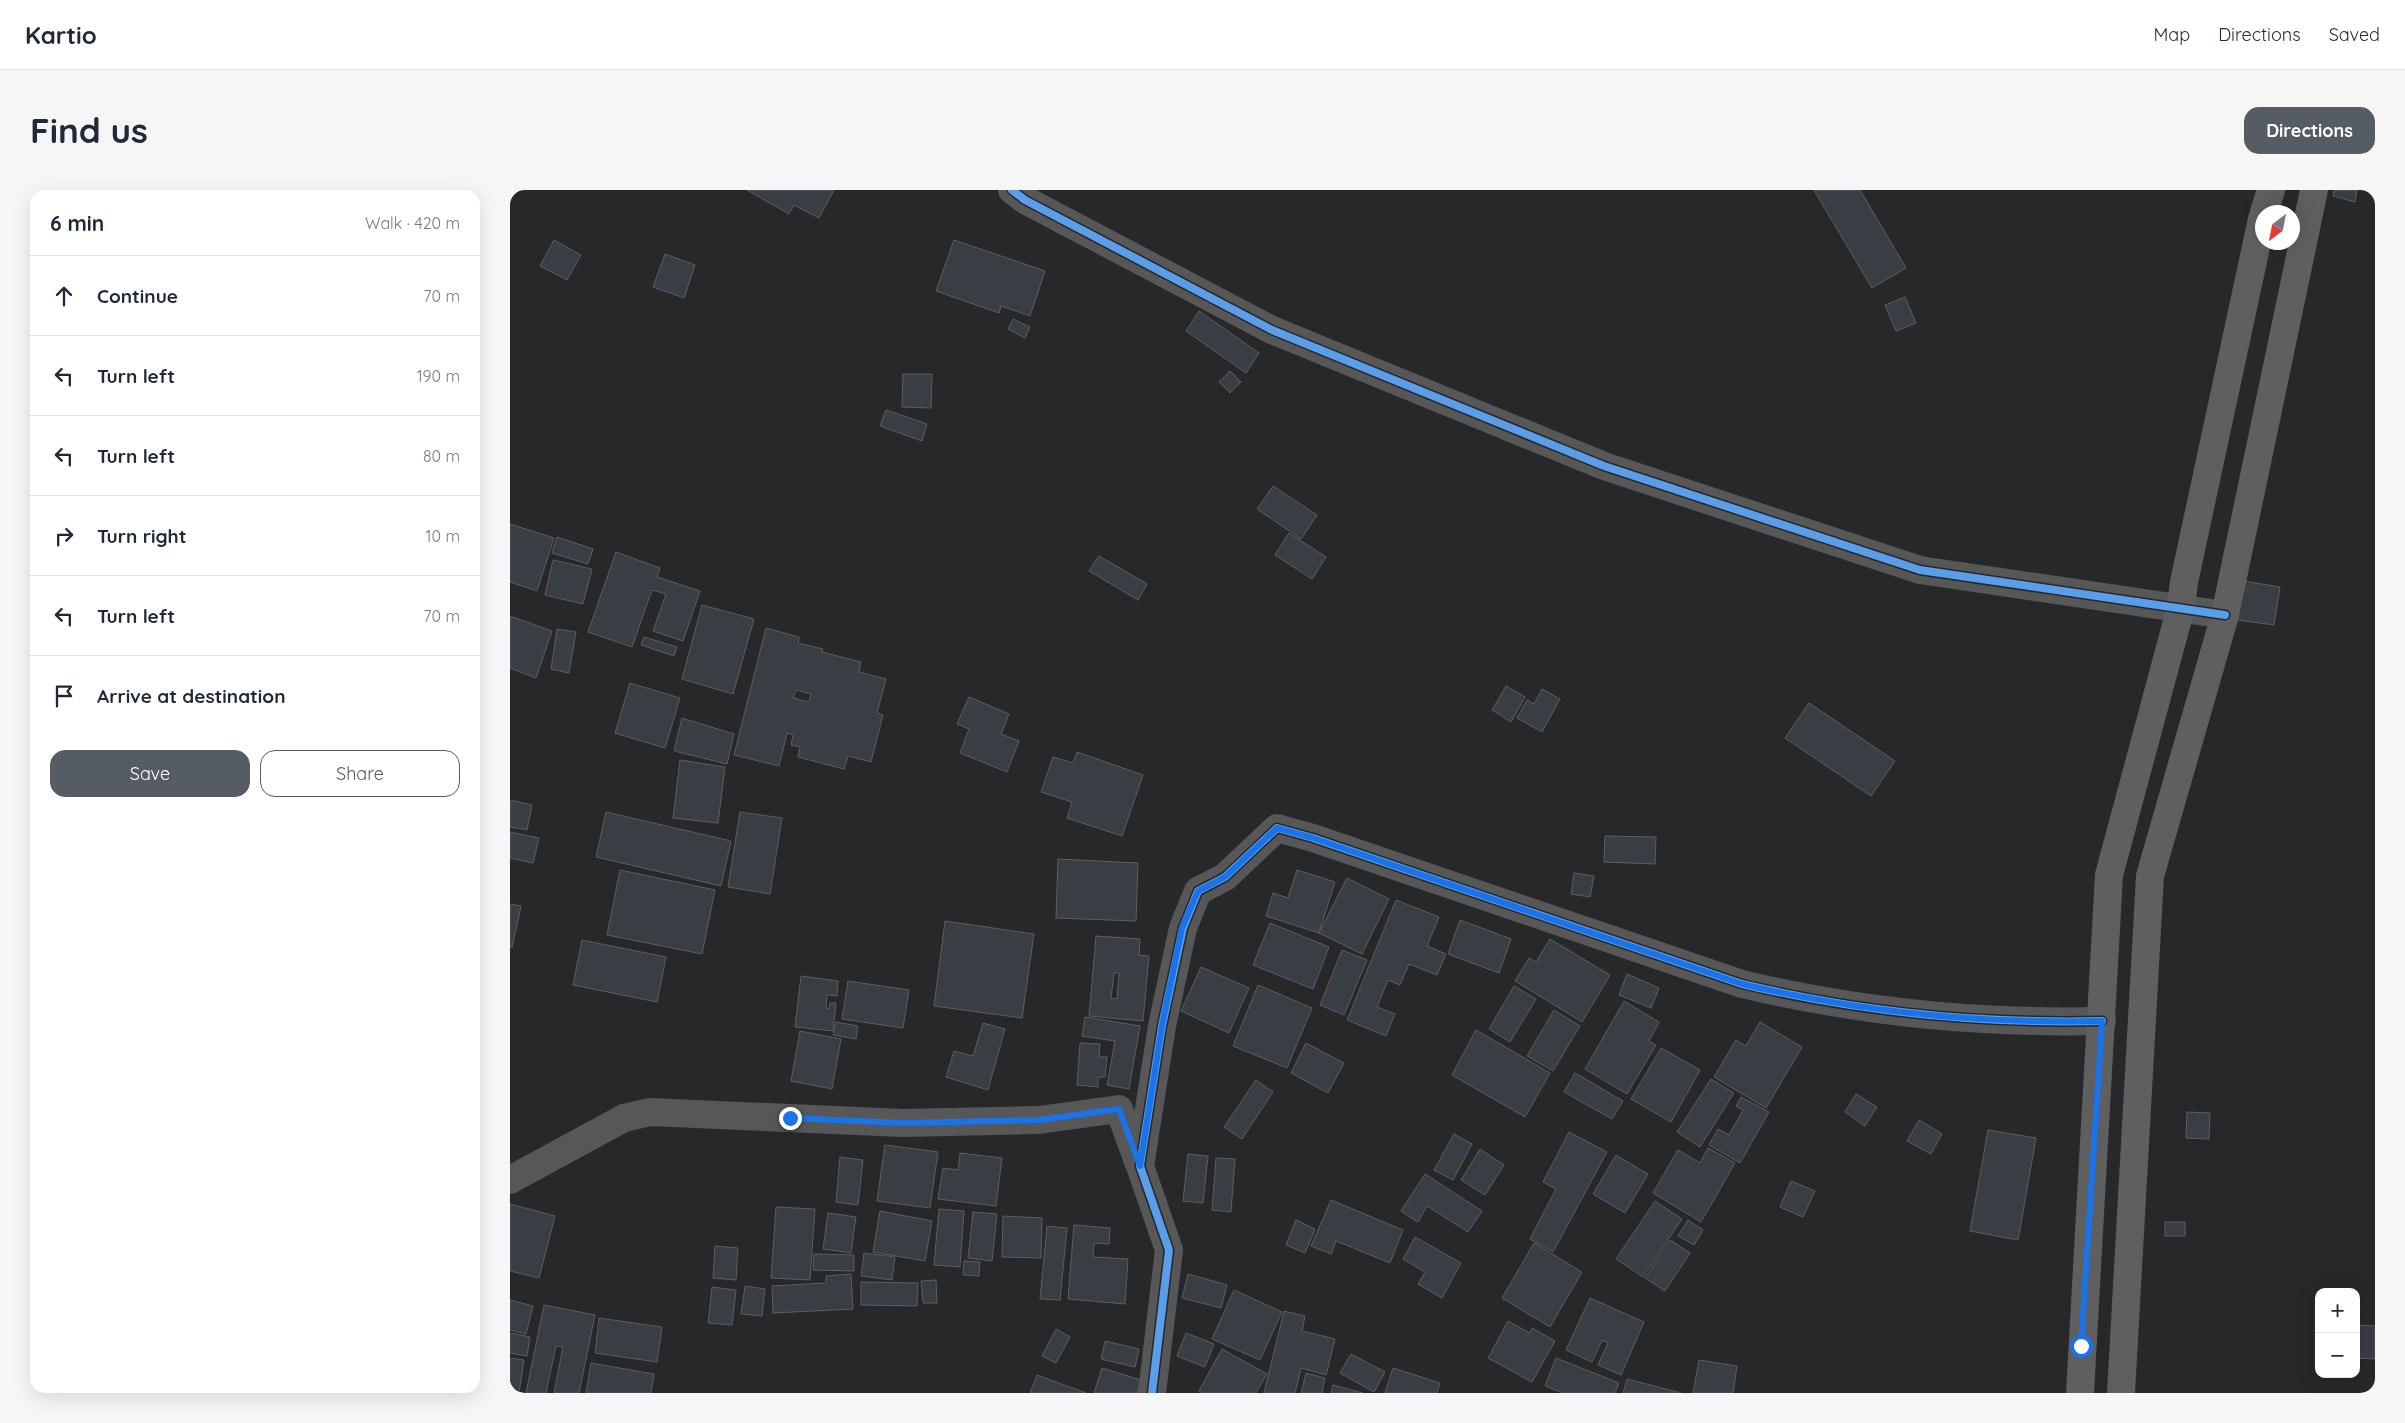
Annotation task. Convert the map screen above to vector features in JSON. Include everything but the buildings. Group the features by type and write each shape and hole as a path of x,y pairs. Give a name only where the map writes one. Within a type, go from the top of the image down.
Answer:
{"main road":[{"path":"2266,205 2271,190"},
{"path":"2121,1393 2150,876 2225,615 2314,190"},
{"path":"2080,1393 2109,874 2181,607 2184,582 2255,250"}],"street":[{"path":"1012,190 1026,200 1272,330 1604,466 1920,570 2225,615"},
{"path":"1140,1166 1162,1026 1182,928 1198,891 1225,877 1277,828 1313,838 1742,984 1805,999 1870,1009 2032,1023 2102,1021"},
{"path":"510,1180 624,1118 650,1112 903,1123 1039,1120 1119,1109 1169,1250 1152,1393"}],"cycle path":[{"path":"1012,190 1025,200 1272,330 1604,466 1920,570 2225,615"},
{"path":"1152,1393 1169,1250 1140,1166 1162,1026 1183,928 1198,891 1225,877 1277,828 1313,838 1742,984 1831,1002 1921,1014 2011,1020 2102,1021"}],"route":[{"path":"790,1118 903,1123 1039,1120 1119,1109 1140,1166 1162,1026 1182,928 1198,891 1225,877 1277,828 1313,838 1742,984 1805,999 1870,1009 2032,1023 2102,1021 2081,1346"}]}
